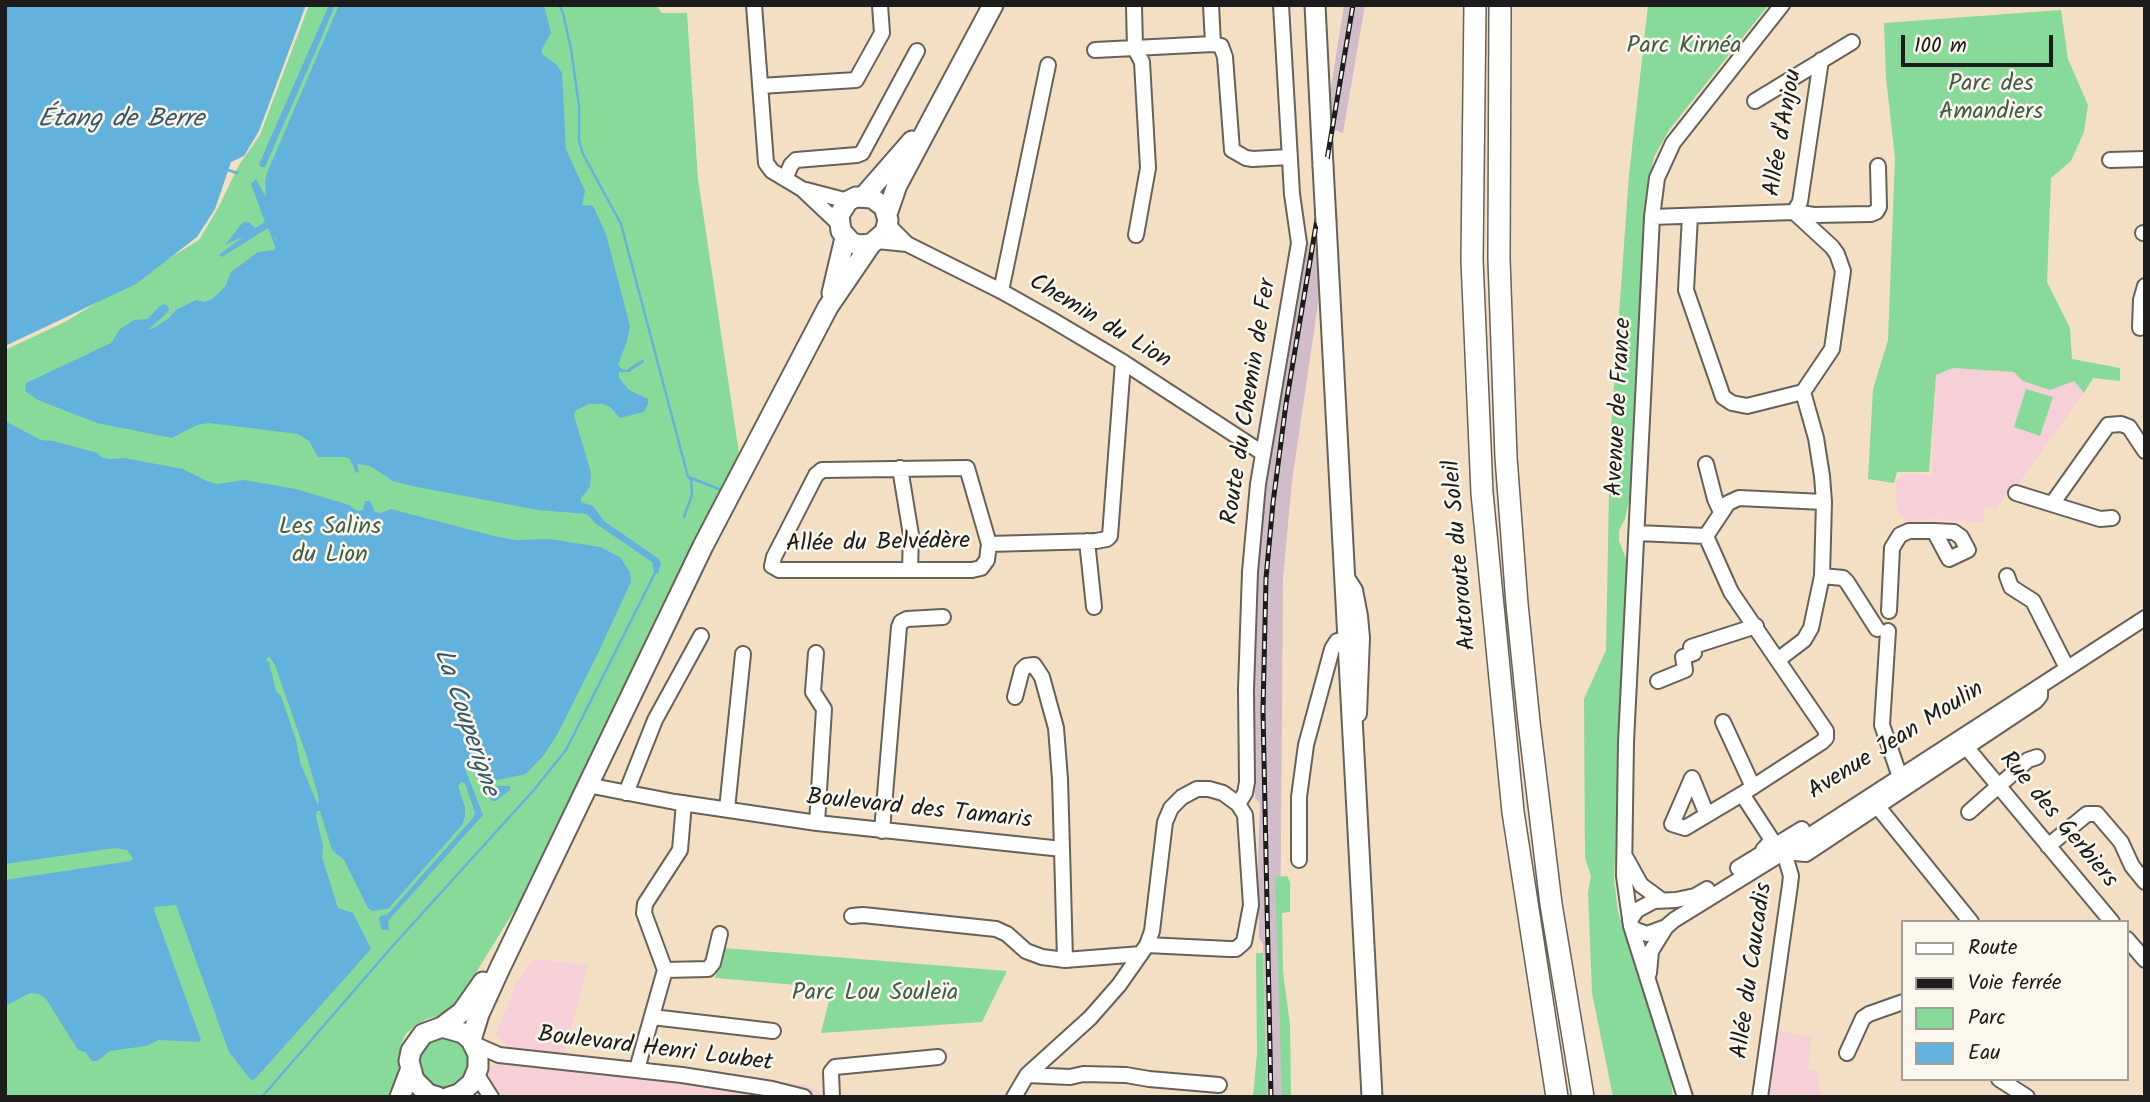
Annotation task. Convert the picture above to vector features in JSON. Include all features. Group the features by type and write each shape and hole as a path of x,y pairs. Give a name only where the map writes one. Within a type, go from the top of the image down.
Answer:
{"highway":[{"name":"Autoroute du Soleil","path":"1475,5 1472,260 1482,493 1513,812 1557,1097"},
{"name":"Autoroute du Soleil","path":"1500,5 1499,272 1506,457 1517,604 1550,892 1583,1097"}],"main road":[{"path":"472,1042 479,1014 703,546 828,307 874,243 885,232 897,185 993,5"},
{"path":"1315,5 1372,1097"},
{"path":"828,307 842,231 842,207 856,199 931,120"},
{"path":"856,199 878,201 887,217"},
{"path":"842,231 858,245 874,243"},
{"path":"438,1097 420,1088 410,1071 409,1061 415,1042 432,1029 442,1027 467,1007 528,910"},
{"path":"442,1027 463,1033 478,1054 477,1072 467,1089 454,1095"},
{"path":"400,1097 410,1071"}],"street":[{"path":"754,5 764,158 772,171 802,189 842,231"},
{"path":"760,86 856,80 882,33 880,5"},
{"path":"1133,5 1135,49 1142,62 1148,168 1136,235"},
{"path":"1211,5 1213,44"},
{"name":"Route du Chemin de Fer","path":"1238,804 1245,793 1247,782 1246,689 1250,572 1261,452 1299,243 1289,157 1281,5"},
{"name":"Avenue de France","path":"1685,1097 1631,923 1624,876 1626,742 1652,217 1657,178 1673,143 1782,5"},
{"name":"Allée d'Anjou","path":"1755,101 1852,42"},
{"path":"1095,50 1213,44 1221,46 1232,150 1246,158 1254,159 1289,157"},
{"path":"785,179 796,160 862,153 917,51"},
{"name":"Allée d'Anjou","path":"1802,392 1832,349 1843,271 1837,254 1794,212 1800,202 1821,60"},
{"path":"1001,291 1048,65"},
{"path":"2110,160 2145,159"},
{"path":"1652,217 1876,212 1879,207 1878,166"},
{"path":"802,189 856,199"},
{"path":"1690,216 1686,290 1723,397 1732,404 1747,407 1802,392 1816,439 1824,502 1822,576 1811,628 1804,640 1779,659"},
{"name":"Chemin du Lion","path":"887,217 898,236 907,244 1001,291 1123,362 1261,452"},
{"name":"Chemin du Lion","path":"874,243 907,244"},
{"path":"2140,328 2141,300 2145,286"},
{"path":"989,544 1107,539 1111,532 1123,362"},
{"path":"2052,504 2108,425 2130,426 2145,451"},
{"path":"1706,464 1721,512"},
{"path":"900,468 911,535 910,570"},
{"name":"Allée du Belvédère","path":"900,468 967,468 989,544 987,560 981,568 779,570 772,566 774,557 819,472 827,469 900,468"},
{"path":"2016,493 2100,519 2112,518"},
{"path":"1706,536 1728,503 1739,498 1824,502"},
{"path":"1899,773 1882,725 1886,649 1881,622 1892,548 1900,535 1909,531 1934,531"},
{"path":"1637,533 1706,536"},
{"path":"1706,536 1731,592 1826,731 1826,738 1822,742 1707,815"},
{"path":"1087,541 1094,607"},
{"path":"1344,573 1356,590 1362,638 1361,701 1353,760"},
{"path":"1822,576 1843,578 1881,622"},
{"path":"2007,576 2011,587 2034,601 2066,665"},
{"name":"Avenue Jean Moulin","path":"1670,923 1784,852 2145,610"},
{"path":"882,831 899,627 901,622 907,619 943,617"},
{"name":"Avenue Jean Moulin","path":"1631,923 1639,908 1664,900 1695,896 2040,686 2066,665 2145,618"},
{"path":"1658,681 1685,670 1683,657 1693,653 1691,647 1756,626"},
{"path":"626,793 655,720 701,636"},
{"path":"1299,860 1298,797 1306,745 1332,649 1337,641 1346,639"},
{"path":"816,653 813,692 824,709 817,823"},
{"path":"727,809 743,654"},
{"path":"1015,697 1024,667 1034,665 1042,677 1056,728 1062,849"},
{"name":"Avenue Jean Moulin","path":"1784,852 1806,854 2036,701 2040,696 2040,686"},
{"path":"1723,722 1747,790 1772,840 1755,858"},
{"name":"Rue des Gerbiers","path":"1967,748 2110,920"},
{"path":"1969,812 2028,760 2037,757"},
{"name":"Boulevard des Tamaris","path":"587,785 817,823 1062,849 1065,960"},
{"path":"852,916 996,929 1007,934 1026,951 1042,957 1065,960 1144,950 1229,949 1241,946 1247,934 1251,893 1245,815 1238,804 1216,790 1203,789 1186,794 1171,808 1165,822 1152,932 1144,950 1119,985 1090,1018 1027,1075 1014,1097"},
{"path":"637,1069 665,970 644,909 648,897 680,850 684,803"},
{"path":"1878,807 1969,920"},
{"path":"2048,846 2087,814 2097,814 2121,842 2132,866 2145,882"},
{"name":"Allée du Caucadis","path":"1760,1097 1791,876 1784,852"},
{"name":"Avenue de France","path":"1624,853 1641,885 1664,900"},
{"path":"1649,981 1651,951 1670,923 1664,900"},
{"path":"1631,923 1636,930 1647,934 1670,923"},
{"path":"665,970 710,968 720,934"},
{"path":"1847,1053 1863,1018 1902,1002"},
{"path":"652,1017 773,1031"},
{"name":"Boulevard Henri Loubet","path":"472,1042 499,1055 733,1082 804,1097"},
{"path":"491,1097 477,1072 488,1060 499,1055"},
{"path":"832,1097 831,1072 835,1067 938,1057"},
{"path":"1027,1075 1070,1077 1083,1074 1126,1074 1149,1079 1219,1085"},
{"path":"2002,1081 2023,1096"},
{"path":"454,1095 482,1097"}],"shaded area":[{"path":"1344,5 1365,5 1343,133 1330,128 1330,93"},
{"path":"1308,243 1317,249 1318,304 1292,481 1283,579 1280,973 1282,1097 1267,1097 1263,944 1259,938 1260,803 1255,798 1255,793 1252,793 1250,672 1262,488 1291,320 1294,318"},
{"path":"1953,368 2014,372 2074,381 2084,393 2011,494 2007,492 1996,509 1984,508 1983,522 1928,519 1909,521 1899,515 1896,506 1896,482 1904,474 1931,475 1936,375"},
{"path":"537,959 588,965 564,1055 752,1075 806,1085 828,1097 479,1097 490,1068 499,1062 505,1063 507,1044 495,1036 516,985 529,963"},
{"path":"1777,1031 1811,1036 1808,1069 1818,1071 1820,1097 1766,1097"}],"green space":[{"name":"Les Salins du Lion","path":"309,5 656,5 662,13 687,13 698,179 739,453 666,596 518,912 514,911 462,1001 448,1014 427,1019 405,1035 400,1048 398,1082 389,1097 5,1097 5,350 65,322 199,240 239,165 260,135"},
{"name":"Parc Kirnéa","path":"1648,5 1767,7 1669,130 1654,157 1646,194 1631,492 1625,519 1619,530 1619,541 1628,564 1614,879 1618,912 1671,1081 1673,1097 1613,1097 1592,993 1588,892 1591,876 1585,858 1584,699 1606,650 1610,441 1629,175"},
{"name":"Parc des Amandiers","path":"2061,10 2068,59 2088,105 2084,132 2071,161 2051,178 2047,282 2070,328 2072,359 2120,368 2120,381 2093,378 2084,393 2074,381 2050,390 2023,381 2014,372 1953,368 1936,375 1929,472 1897,472 1894,483 1868,479 1873,389 1888,340 1895,158 1886,78 1884,23"},
{"path":"2026,389 2053,397 2040,436 2014,427"},
{"path":"1287,876 1290,882 1290,912 1282,913 1283,972 1290,1025 1291,1097 1282,1097 1275,877"},
{"name":"Parc Lou Souleïa","path":"724,948 1007,971 982,1022 821,1033 832,988 715,978"},
{"path":"1256,953 1263,953 1267,1097 1253,1097 1257,1053"},
{"path":"444,1035 454,1037 462,1043 468,1051 468,1071 462,1079 454,1085 444,1087 434,1085 426,1079 420,1071 418,1061 420,1051 426,1043 434,1037"}],"water":[{"name":"Étang de Berre","path":"5,5 306,5 259,131 244,156 231,162 215,209 197,237 136,284 5,346"},
{"path":"329,5 335,5 265,167 261,167 259,164"},
{"path":"339,5 544,5 551,33 542,54 557,65 562,73 566,149 585,191 582,205 593,206 606,234 630,326 618,365 626,370 643,359 644,362 629,372 619,372 619,378 629,390 648,399 644,412 620,418 610,407 603,404 589,404 575,411 574,416 591,472 590,487 581,502 593,506 604,521 659,559 661,563 658,574 654,572 652,562 595,523 587,514 538,510 412,486 393,481 370,466 357,464 359,472 356,473 350,459 318,457 309,441 298,434 209,423 197,425 172,438 97,423 38,400 25,391 26,383 111,343 120,329 134,320 147,319 164,304 169,311 148,330 169,318 176,310 196,300 204,302 212,299 225,287 231,272 258,252 275,250 276,239 268,228 222,257 219,255 244,236 225,245 243,222 249,222 255,228 265,222 251,184 256,179 266,197 267,173"},
{"path":"5,421 41,440 98,453 109,459 124,458 183,469 217,484 244,480 296,489 349,505 357,511 363,510 365,501 370,501 375,512 391,509 494,536 516,540 550,539 600,547 620,557 630,572 631,582 599,651 544,755 526,774 488,782 490,786 510,786 510,790 496,801 492,801 473,769 464,766 483,815 388,921 389,930 382,930 380,916 387,915 473,818 475,813 465,783 461,782 458,786 465,807 462,825 388,909 372,911 368,908 344,860 332,850 320,811 317,811 323,846 322,857 338,908 353,913 371,949 255,1079 251,1080 229,1052 176,905 155,907 154,910 201,1040 199,1042 159,1040 146,1046 110,1051 97,1061 92,1061 85,1052 78,1050 46,999 39,994 30,993 5,1006 5,880 131,861 133,858 127,850 115,848 5,864","holes":["269,656 275,665 307,757 319,799 318,805 300,762 296,740 281,696 276,691 269,662 266,660"]}],"waterway":[{"path":"559,5 571,49 579,106 579,141 583,154 621,224 688,477 719,489"},
{"name":"La Couperigne","path":"228,170 237,173"},
{"name":"La Couperigne","path":"270,229 276,246"},
{"path":"684,517 692,495 691,480"},
{"path":"262,1097 390,949 533,791 566,750 655,573"}],"railway":[{"path":"1271,1097 1263,711 1266,578 1286,404 1353,5"}]}
